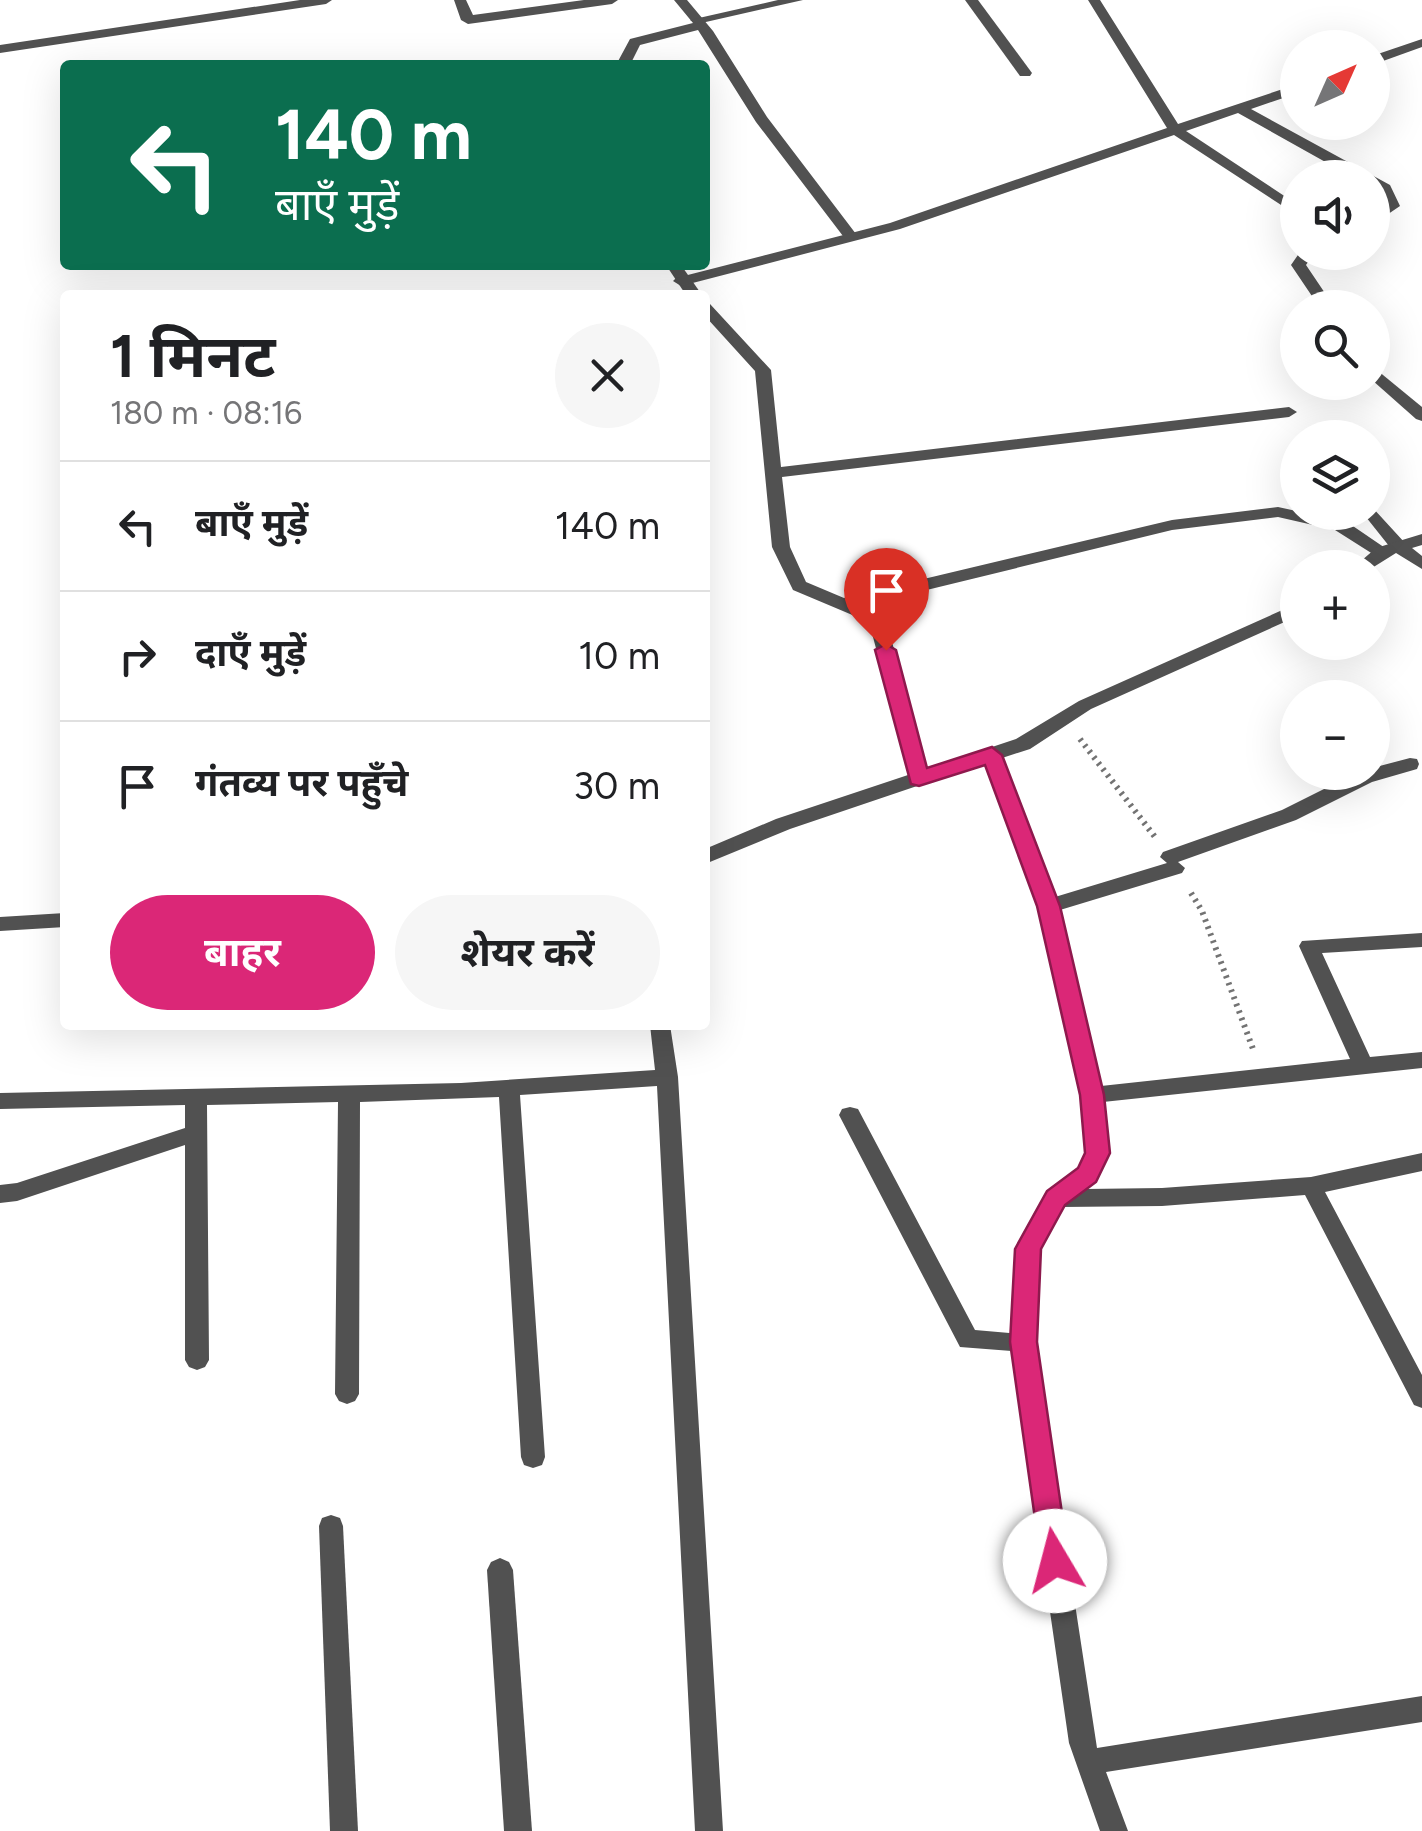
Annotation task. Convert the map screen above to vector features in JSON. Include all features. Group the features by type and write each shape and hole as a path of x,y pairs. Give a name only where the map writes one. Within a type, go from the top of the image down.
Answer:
{"street":[{"path":"0,49 34,40 326,0"},
{"path":"460,0 468,20 612,0"},
{"path":"680,0 761,118 851,237"},
{"path":"626,60 635,42 797,0"},
{"path":"971,0 1026,73"},
{"path":"1094,0 1175,130 1280,200"},
{"path":"1390,54 1422,43"},
{"path":"681,281 851,237 1280,94"},
{"path":"1240,108 1333,160"},
{"path":"676,270 689,290"},
{"path":"710,312 763,370 782,547 799,586 877,618 919,778"},
{"path":"1390,387 1422,416"},
{"path":"772,473 1289,412"},
{"path":"844,604 1172,525 1278,512 1341,526 1422,564"},
{"path":"1380,530 1391,550"},
{"path":"1391,550 1422,538"},
{"path":"710,856 783,824 1024,744 1085,706 1280,617"},
{"path":"992,755 1049,906 1092,1095 1098,1153 1087,1175 1056,1198 1028,1249 1024,1342 1082,1743 1114,1831"},
{"path":"1049,906 1289,815 1364,777 1410,764"},
{"path":"0,924 60,920"},
{"path":"1363,1066 1309,946 1422,940"},
{"path":"661,1030 667,1077 709,1831"},
{"path":"1092,1095 1422,1060"},
{"path":"0,1101 348,1094 667,1077"},
{"path":"510,1088 533,1457"},
{"path":"346,1394 348,1094"},
{"path":"196,1099 197,1360"},
{"path":"850,1115 968,1340 1024,1342"},
{"path":"0,1194 18,1192 196,1133"},
{"path":"1056,1198 1162,1197 1311,1186 1422,1162"},
{"path":"1311,1186 1422,1398"},
{"path":"331,1526 344,1831"},
{"path":"500,1570 518,1831"},
{"path":"1089,1762 1421,1712"}],"route":[{"path":"886,650 919,778 992,755 1049,906 1092,1095 1098,1153 1087,1175 1056,1198 1028,1249 1024,1342 1055,1561"}]}
